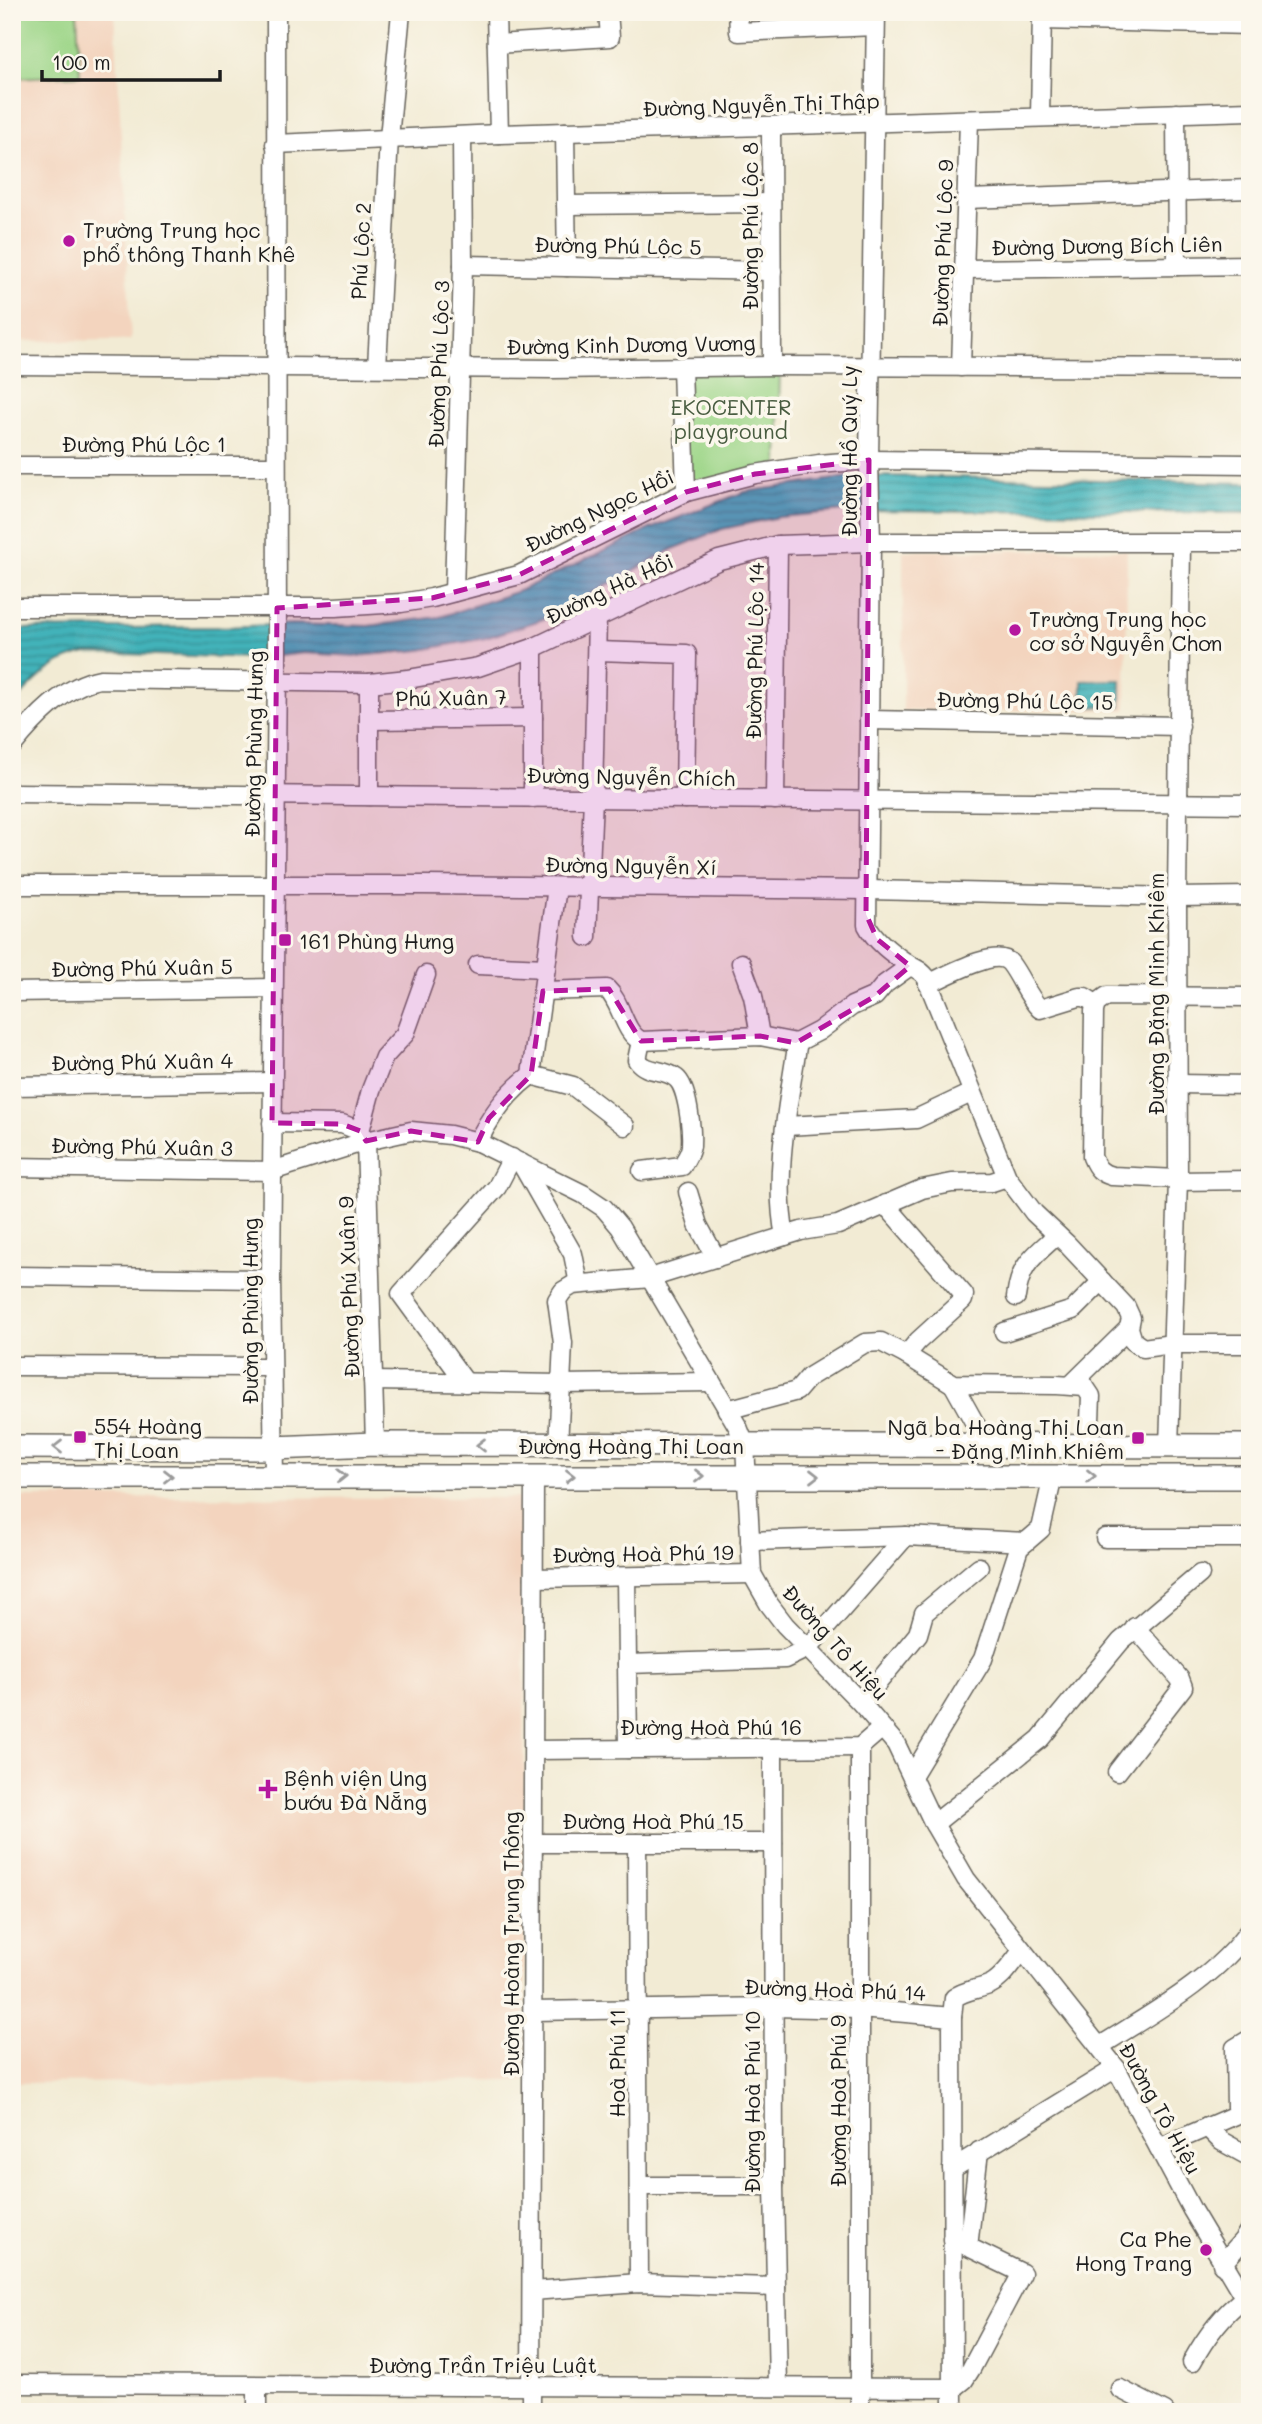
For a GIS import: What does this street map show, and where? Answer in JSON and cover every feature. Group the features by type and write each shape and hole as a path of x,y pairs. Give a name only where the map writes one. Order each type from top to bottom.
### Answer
{"main road":[{"name":"Đường Hoàng Thị Loan","path":"12,1447 273,1448 375,1444 1250,1446"},
{"name":"Đường Hoàng Thị Loan","path":"12,1477 1250,1477"}],"street":[{"name":"Đường Phùng Hưng","path":"274,1476 271,1279 277,673 275,12"},
{"name":"Phú Lộc 2","path":"377,368 389,138 401,12"},
{"path":"496,12 499,134"},
{"path":"497,44 610,37 608,12"},
{"path":"738,12 739,32 876,19"},
{"path":"1040,116 1042,16 1245,20"},
{"name":"Đường Hồ Quý Ly","path":"876,19 869,466 869,890 866,914 871,932 910,966 921,971 928,984"},
{"name":"Đường Nguyễn Thị Thập","path":"275,144 499,134 1250,111"},
{"path":"1176,113 1177,266"},
{"name":"Đường Phú Lộc 9","path":"961,367 969,120"},
{"name":"Đường Phú Lộc 8","path":"771,127 772,366"},
{"path":"565,132 567,267"},
{"name":"Đường Phú Lộc 3","path":"454,592 463,264 463,137"},
{"path":"966,199 1250,189"},
{"path":"566,205 771,203"},
{"name":"Đường Phú Lộc 5","path":"463,264 772,271"},
{"name":"Đường Dương Bích Liên","path":"964,269 1250,265"},
{"name":"Đường Kinh Dương Vương","path":"12,365 377,368 1250,368"},
{"path":"682,367 686,492"},
{"name":"Đường Ngọc Hồi","path":"12,607 277,614 401,603 519,575 686,492 755,474 808,466 1250,464"},
{"name":"Đường Phú Lộc 1","path":"12,466 276,466"},
{"name":"Đường Hà Hồi","path":"12,746 60,699 90,681 277,673 369,682 408,680 478,667 533,648 719,560 778,545 871,542 1250,542"},
{"name":"Đường Đặng Minh Khiêm","path":"1169,1446 1178,1180 1177,897 1181,542"},
{"name":"Đường Phú Lộc 14","path":"775,800 778,545"},
{"path":"587,937 591,887 597,618"},
{"path":"533,648 533,797"},
{"path":"597,651 687,654 685,799"},
{"path":"369,682 369,796"},
{"name":"Phú Xuân 7","path":"369,720 533,718"},
{"name":"Đường Phú Lộc 15","path":"869,720 1180,726"},
{"name":"Đường Nguyễn Chích","path":"12,793 1250,804"},
{"name":"Đường Nguyễn Xí","path":"12,886 591,887 1250,896"},
{"path":"478,1142 489,1118 513,1089 531,1075 557,887"},
{"path":"1096,1004 1085,997 1079,997 1040,1009 1009,960 999,957 981,961 928,984 1007,1177 1034,1213 1130,1313 1130,1338 1143,1348 1172,1344 1250,1344"},
{"path":"741,963 753,996 760,1036"},
{"path":"478,964 546,968"},
{"path":"543,991 607,989 634,1036 640,1041 760,1036 796,1043 819,1031 852,1006 875,996 888,981 910,966"},
{"name":"Đường Phú Xuân 9","path":"375,1444 363,1136 371,1090 384,1057 405,1034 426,975"},
{"name":"Đường Phú Xuân 5","path":"12,992 273,988"},
{"path":"1250,997 1107,996 1096,1004 1094,1011 1092,1086 1092,1157 1104,1174 1178,1180 1250,1181"},
{"path":"640,1041 637,1060 642,1066 671,1074 683,1086 691,1148 682,1166 642,1171"},
{"path":"793,1234 780,1202 796,1043"},
{"path":"531,1075 573,1086 625,1126"},
{"name":"Đường Phú Xuân 4","path":"12,1086 272,1082"},
{"path":"1177,1084 1250,1085"},
{"path":"786,1126 916,1119 971,1093"},
{"path":"272,1123 342,1124 363,1136"},
{"name":"Đường Tô Hiệu","path":"272,1171 363,1136 411,1131 450,1135 478,1142 583,1194 604,1208 620,1227 745,1445 752,1574 769,1604 896,1744 934,1824 966,1879 1116,2068 1222,2264 1247,2303"},
{"path":"371,1296 401,1294 517,1161 573,1254 579,1284"},
{"name":"Đường Phú Xuân 3","path":"12,1167 272,1171"},
{"path":"558,1446 563,1343 556,1300 563,1291 579,1284 650,1278 793,1234 838,1224 922,1189 939,1185 992,1182 1007,1177"},
{"path":"688,1192 698,1224 716,1258"},
{"path":"885,1204 964,1295 963,1300 906,1355"},
{"path":"1016,1297 1021,1272 1057,1235"},
{"path":"12,1276 271,1279"},
{"path":"1004,1332 1073,1310 1102,1281"},
{"path":"401,1294 466,1383"},
{"path":"1071,1385 1129,1328"},
{"path":"727,1410 797,1391 809,1377 865,1343 881,1342 953,1384 987,1446"},
{"path":"12,1366 272,1367"},
{"path":"373,1381 561,1384 711,1382"},
{"path":"953,1384 1085,1387 1091,1396 1089,1446"},
{"name":"Đường Hoàng Trung Thông","path":"531,2412 534,1476"},
{"path":"912,1776 983,1658 1019,1548 1041,1529 1052,1476"},
{"path":"750,1541 905,1536 1026,1542"},
{"path":"627,1664 785,1659 808,1648 905,1536"},
{"path":"1105,1538 1250,1538"},
{"path":"861,1703 918,1634 926,1610 979,1567"},
{"name":"Đường Hoà Phú 19","path":"534,1578 752,1574"},
{"path":"934,1824 1040,1739 1105,1659 1135,1628 1200,1574"},
{"path":"626,1577 628,1749"},
{"path":"1117,1772 1183,1687 1180,1679 1135,1628"},
{"path":"860,1747 883,1728"},
{"name":"Đường Hoà Phú 16","path":"534,1750 860,1747"},
{"name":"Đường Hoà Phú 9","path":"860,1747 860,2412"},
{"name":"Đường Hoà Phú 10","path":"773,1748 774,2186 778,2387"},
{"name":"Đường Hoà Phú 15","path":"533,1843 773,1843"},
{"name":"Hoà Phú 11","path":"637,1843 639,2283"},
{"path":"1100,2046 1244,1950 1250,1930"},
{"path":"952,2017 954,1998 998,1979 1023,1951"},
{"name":"Đường Hoà Phú 14","path":"533,2011 773,2007 860,2009 952,2017 952,2169 960,2243 953,2412"},
{"path":"1159,2148 1238,2114 1236,2048 1250,2039"},
{"path":"952,2169 1116,2068"},
{"path":"1207,2127 1221,2141 1250,2157"},
{"path":"954,2388 964,2380 971,2369 1022,2273 960,2243 979,2151"},
{"path":"639,2186 774,2186"},
{"path":"1222,2264 1250,2229"},
{"path":"532,2291 639,2283 776,2287"},
{"path":"1192,2362 1207,2337 1230,2310 1247,2303"},
{"name":"Đường Trần Triệu Luật","path":"12,2384 954,2388"},
{"path":"257,2386 257,2412"},
{"path":"1120,2389 1165,2412"}],"highlighted area":[{"path":"869,460 866,914 877,939 910,966 875,996 796,1043 760,1036 641,1041 609,989 543,991 531,1075 489,1118 478,1142 411,1131 366,1141 360,1131 342,1124 272,1123 277,608 432,598 519,575 686,492 755,474"}],"shaded area":[{"name":"Trường Trung học phổ thông Thanh Khê","path":"12,12 115,12 131,340 12,341"},
{"name":"Trường Trung học cơ sở Nguyễn Chơn","path":"1127,550 1126,710 903,711 903,551"},
{"name":"Bệnh viện Ung bướu Đà Nẵng","path":"12,1497 524,1498 525,2080 12,2083"}],"green space":[{"path":"12,12 77,12 80,75 12,78"},
{"name":"EKOCENTER playground","path":"682,367 780,371 778,464 686,492"}],"water":[{"path":"849,477 1250,483 1250,513 855,510 778,517 722,529 673,549 549,617 486,638 420,650 357,656 304,653 260,658 87,653 57,664 17,700 12,697 12,629 293,624 368,626 440,617 519,591 650,529 744,492"},
{"path":"1121,680 1121,706 1082,707 1082,681"}],"place":[{"name":"Trường Trung học phổ thông Thanh Khê","path":"69,241"},
{"name":"Trường Trung học cơ sở Nguyễn Chơn","path":"1015,630"},
{"name":"161 Phùng Hưng","path":"285,940"},
{"name":"554 Hoàng Thị Loan","path":"80,1437"},
{"name":"Ngã ba Hoàng Thị Loan - Đặng Minh Khiêm","path":"1138,1438"},
{"name":"Bệnh viện Ung bướu Đà Nẵng","path":"268,1789"},
{"name":"Ca Phe Hong Trang","path":"1206,2250"}]}
